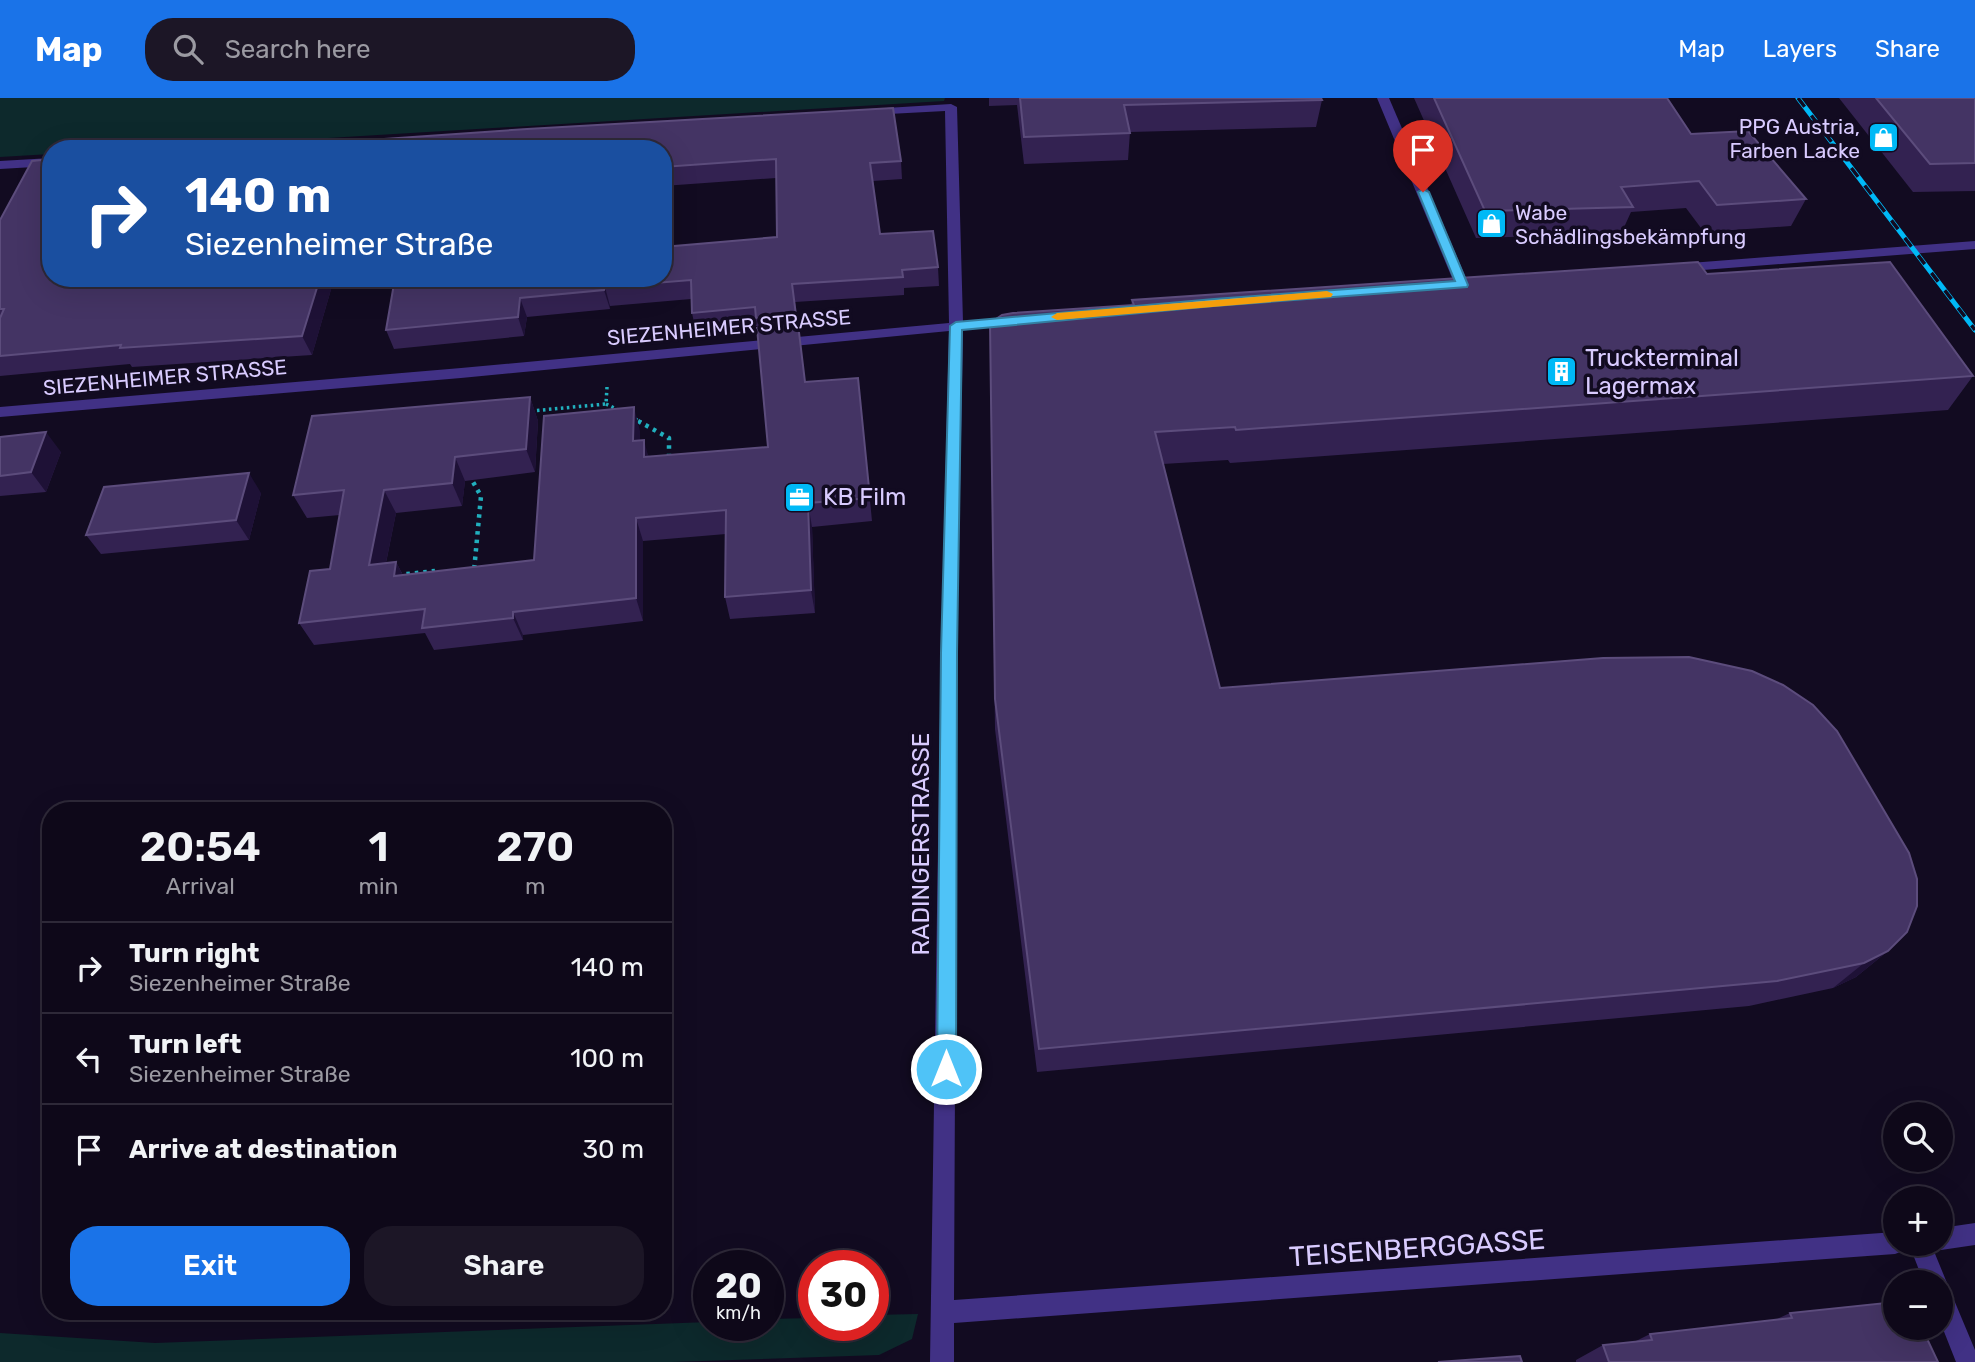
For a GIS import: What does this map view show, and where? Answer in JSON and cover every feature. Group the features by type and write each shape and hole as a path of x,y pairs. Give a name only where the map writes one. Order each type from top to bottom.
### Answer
{"street":[{"path":"1383,98 1462,285"},
{"name":"RADINGERSTRASSE","path":"859,113 951,107 956,326 949,639 942,1362"},
{"path":"0,165 42,163"},
{"path":"1667,269 1975,245"},
{"path":"1879,252 1893,271"},
{"name":"SIEZENHEIMER STRASSE","path":"0,412 607,360 1022,320"},
{"path":"1953,1237 1975,1234"},
{"name":"TEISENBERGGASSE","path":"942,1312 1883,1244"},
{"path":"1953,1325 1968,1362"}],"path":[{"path":"606,404 607,360"},
{"path":"528,412 606,404 669,438 669,463"},
{"path":"470,465 469,477 481,496 473,581"},
{"path":"393,575 447,570"}],"green space":[{"path":"0,98 945,98 944,101 294,140 42,140 42,155 0,157"},
{"path":"918,1314 912,1339 879,1355 672,1362 0,1362 0,1333 155,1343 693,1323 693,1341 784,1341 784,1319 798,1318 798,1341 889,1341 889,1315"}],"building":[{"path":"1020,98 1322,100 1124,105 1130,133 1024,137"},
{"path":"1434,98 1667,98 1691,134 1748,131 1806,199 1717,205 1699,181 1621,187 1633,207 1485,211"},
{"path":"1876,98 1975,98 1975,163 1930,164"},
{"path":"893,108 901,161 870,163 880,234 933,231 938,267 902,270 903,277 792,284 796,315 756,318 755,307 692,313 691,280 672,282 672,246 777,237 776,159 672,166 672,140 369,140"},
{"path":"42,160 42,287 317,287 302,336 120,348 121,345 0,356 0,318 4,309 0,309 0,220 32,161"},
{"path":"1698,262 1707,274 1890,262 1973,376 1236,430 1235,427 1155,432 1220,688 1603,658 1689,657 1752,671 1783,685 1813,705 1837,731 1909,853 1917,879 1917,906 1907,932 1888,951 1864,963 1777,981 1039,1049 995,699 990,323 1002,315 1013,313 1134,305 1132,300"},
{"path":"393,287 605,287 604,290 520,298 518,317 386,330"},
{"path":"798,324 805,382 858,378 870,498 808,503 811,590 725,597 726,510 636,518 636,598 513,612 513,618 422,628 425,609 299,623 310,571 330,569 344,490 293,495 312,416 530,397 526,449 455,457 452,483 384,490 369,565 396,562 394,576 534,560 544,416 634,407 633,441 644,440 644,457 768,447 757,328"},
{"path":"46,432 31,472 0,476 0,437"},
{"path":"249,473 236,520 86,535 104,487"},
{"path":"1883,1303 1883,1340 1928,1340 1938,1362 1609,1362 1603,1345 1652,1340 1650,1334 1792,1318 1790,1313"},
{"path":"1520,1356 1522,1362 1438,1362"}],"railway":[{"path":"1798,98 1975,330"}],"slow traffic":[{"path":"1057,317 1327,294"}],"place":[{"name":"PPG Austria, Farben Lacke","path":"1883,138"},
{"name":"Wabe Schädlingsbekämpfung","path":"1492,224"},
{"name":"Truckterminal Lagermax","path":"1562,372"},
{"name":"KB Film","path":"800,497"}],"route":[{"path":"946,1069 949,653 956,326 1214,302 1462,285 1423,192"}]}
